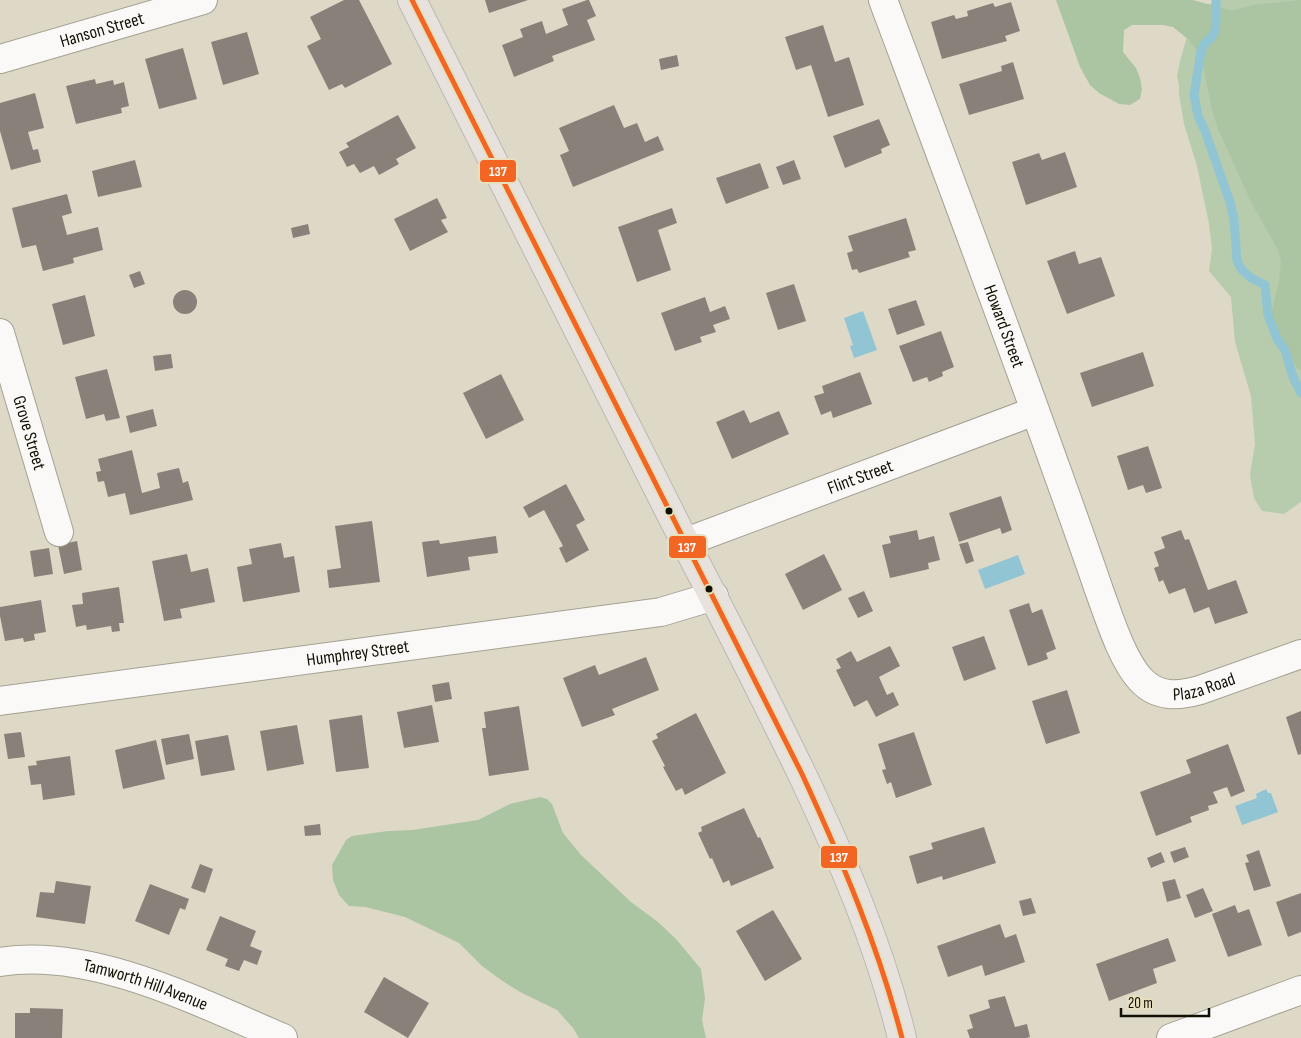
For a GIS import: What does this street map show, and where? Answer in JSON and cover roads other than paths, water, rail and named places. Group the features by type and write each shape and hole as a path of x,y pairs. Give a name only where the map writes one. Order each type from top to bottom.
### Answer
{"main road":[{"path":"412,0 780,730 840,858 880,962 902,1038"}],"street":[{"name":"Hanson Street","path":"0,59 203,0"},
{"name":"Howard Street","path":"883,0 1035,410 1113,630 1123,651"},
{"name":"Grove Street","path":"0,333 59,532"},
{"name":"Flint Street","path":"686,542 1035,410"},
{"name":"Humphrey Street","path":"0,701 661,612 714,596"},
{"name":"Plaza Road","path":"1123,651 1141,680 1151,688 1174,695 1200,690 1301,654"},
{"name":"Tamworth Hill Avenue","path":"0,962 41,959 78,963 133,977 283,1038"},
{"path":"1170,1038 1301,990"}],"water":[{"path":"863,311 877,350 854,358 850,346 853,345 844,318"},
{"path":"1018,555 1025,574 985,589 978,570"},
{"path":"1266,789 1268,793 1271,793 1278,812 1242,825 1235,806 1257,798 1256,794"}],"waterway":[{"path":"1216,0 1215,31 1204,44 1201,51 1194,95 1198,116 1230,202 1234,219 1237,261 1242,270 1251,278 1265,285 1268,315 1277,339 1285,350 1293,377 1301,393"}]}
